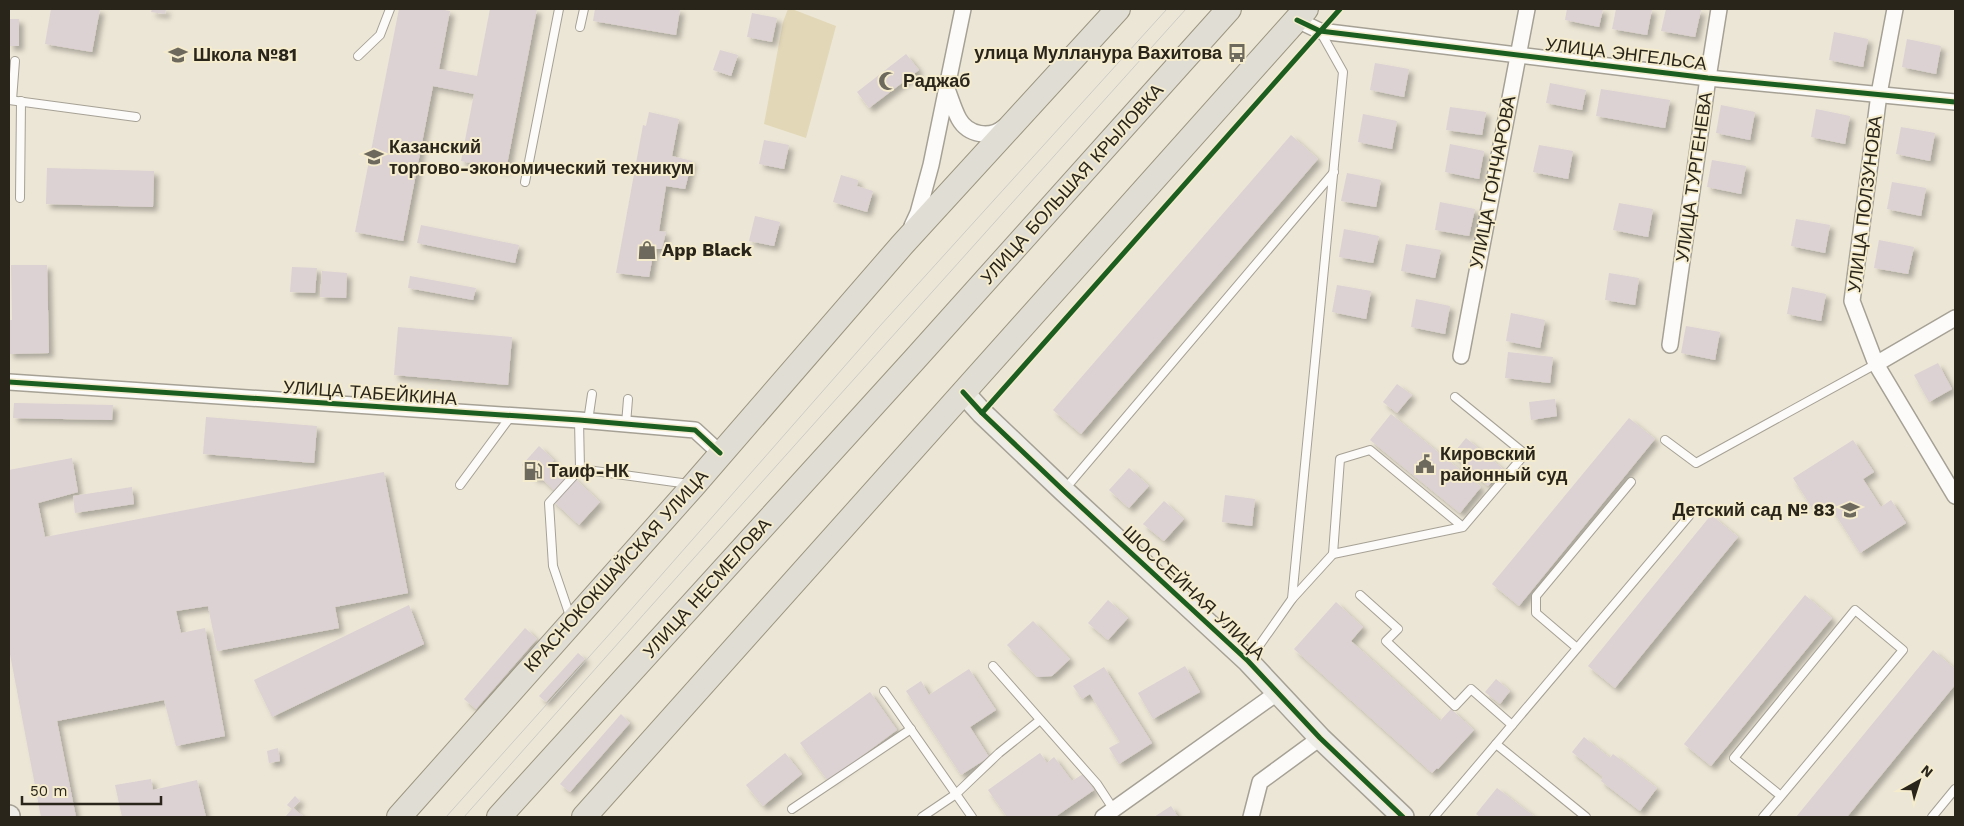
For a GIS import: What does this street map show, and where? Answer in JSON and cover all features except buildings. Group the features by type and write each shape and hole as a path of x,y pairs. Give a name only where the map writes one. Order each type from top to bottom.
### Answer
{"main road":[{"path":"902,245 1118,9"},
{"name":"УЛИЦА БОЛЬШАЯ КРЫЛОВКА","path":"915,359 1229,9"},
{"path":"584,817 1302,14"},
{"name":"КРАСНОКОКШАЙСКАЯ УЛИЦА","path":"399,817 694,485 902,245"},
{"name":"УЛИЦА НЕСМЕЛОВА","path":"498,817 915,359"}],"street":[{"name":"КРАСНОКОКШАЙСКАЯ УЛИЦА","path":"902,245 918,213 923,197 963,9"},
{"name":"УЛИЦА ГОНЧАРОВА","path":"1460,356 1527,9"},
{"name":"УЛИЦА ТУРГЕНЕВА","path":"1670,345 1708,78 1720,9"},
{"name":"УЛИЦА ПОЛЗУНОВА","path":"1895,9 1879,94 1852,301 1876,364 1955,496"},
{"name":"УЛИЦА ЭНГЕЛЬСА","path":"1302,14 1320,31 1708,78 1955,102"},
{"path":"947,88 960,121 976,133 986,135 1001,130 1040,94"},
{"path":"1876,364 1955,318"},
{"name":"УЛИЦА ТАБЕЙКИНА","path":"9,382 695,430 720,453"},
{"name":"ШОССЕЙНАЯ УЛИЦА","path":"963,392 982,413 1064,491 1248,661 1320,738 1403,817"},
{"path":"1108,814 1277,693"},
{"path":"1251,817 1260,782 1320,738"}],"lane":[{"path":"358,56 380,36 390,9"},
{"path":"525,182 559,9"},
{"path":"580,27 584,9"},
{"path":"1292,599 1343,72 1320,31"},
{"path":"16,61 14,100 20,198"},
{"path":"14,100 136,117"},
{"path":"1064,491 1334,172"},
{"path":"1665,440 1696,463 1876,364"},
{"path":"571,622 553,566 549,503 580,469 584,421 592,394"},
{"path":"1248,661 1292,599 1332,554 1463,527 1525,454 1455,396"},
{"path":"626,424 628,399"},
{"path":"460,485 511,416"},
{"path":"1332,554 1340,459 1370,450 1463,527"},
{"path":"580,469 694,485"},
{"path":"1576,648 1536,613 1536,596 1631,482"},
{"path":"1434,817 1689,516"},
{"path":"1360,594 1398,628 1386,641 1455,706 1471,689 1512,725"},
{"path":"1763,817 1781,796 1903,650 1855,610 1734,758 1781,796"},
{"path":"993,666 1097,784 1108,814"},
{"path":"884,691 972,817"},
{"path":"922,817 956,794 999,753 1040,720"},
{"path":"792,809 911,729"},
{"path":"1496,744 1586,817"},
{"path":"1932,817 1955,789"}],"shaded area":[{"path":"788,9 836,26 806,138 764,124 783,22"}],"tram line":[{"path":"446,817 879,327 1167,9"},
{"path":"464,817 1186,9"}],"cycle path":[{"path":"982,413 1340,9"},
{"path":"1297,20 1320,31 1708,78 1955,102"},
{"path":"9,382 579,420 695,430 720,453"},
{"path":"963,392 982,413 1064,491 1248,661 1320,738 1403,817"}],"place":[{"name":"улица Мулланура Вахитова","path":"1237,53"},
{"name":"Школа №81","path":"178,55"},
{"name":"Раджаб","path":"888,81"},
{"name":"Казанский торгово-экономический техникум","path":"374,157"},
{"name":"App Black","path":"647,250"},
{"name":"Кировский районный суд","path":"1425,464"},
{"name":"Таиф-НК","path":"533,471"},
{"name":"Детский сад № 83","path":"1850,510"}]}
